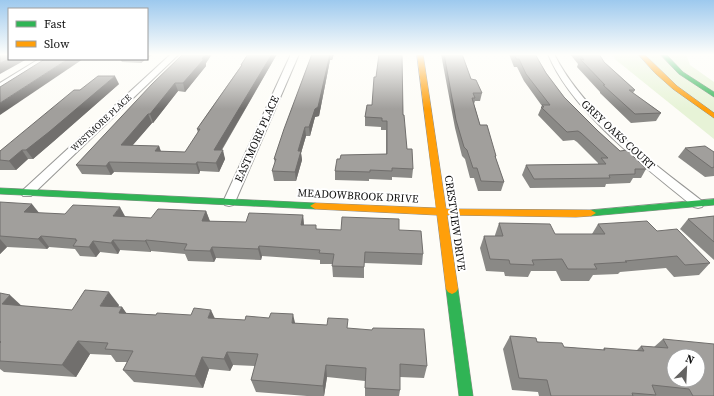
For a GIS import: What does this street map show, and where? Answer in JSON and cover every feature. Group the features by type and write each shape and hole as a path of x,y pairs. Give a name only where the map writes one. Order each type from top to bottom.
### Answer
{"street":[{"path":"0,86 22,72"},
{"name":"WESTMORE PLACE","path":"26,193 155,72"},
{"name":"EASTMORE PLACE","path":"229,202 288,72"},
{"name":"CRESTVIEW DRIVE","path":"423,72 466,396"},
{"name":"GREY OAKS COURT","path":"561,72 578,97 603,123 663,176 698,204"},
{"path":"657,72 678,90 714,116"},
{"path":"681,72 714,95"},
{"name":"MEADOWBROOK DRIVE","path":"0,191 442,212 576,214 714,202"}],"green space":[{"path":"631,72 701,72 714,82 714,139"}],"building":[{"path":"23,72 47,72 0,103 0,87"},
{"path":"164,72 192,72 183,83 175,83 150,114 148,114 121,145 159,146 155,151 185,152 200,129 197,129 237,72 261,72 214,150 223,150 216,163 109,162 106,166 76,165"},
{"path":"305,72 326,72 318,107 315,109 309,127 305,127 298,151 301,151 295,172 272,171 276,159 274,159"},
{"path":"377,72 402,72 403,115 407,149 412,149 413,169 392,168 392,171 370,170 370,172 335,171 337,159 340,159 341,155 387,154 387,121 382,121 382,118 365,117 367,105 372,105 374,77 376,77"},
{"path":"447,72 469,72 471,79 476,80 482,93 473,93 475,98 472,98 480,125 487,125 504,182 481,181 477,168 473,168 467,150 464,147 456,120"},
{"path":"525,72 546,72 564,97 598,131 620,151 627,150 646,169 635,169 635,174 609,175 610,178 534,179 526,165 606,164 601,158 608,158 578,131 567,132 541,107 544,107 542,105 550,105"},
{"path":"593,72 616,72 635,90 629,90 661,113 635,114 603,85 605,85"},
{"path":"98,76 115,76 26,150 22,150 9,161 0,160 0,151 74,90 80,90"},
{"path":"705,146 714,152 714,167 712,168 685,148"},
{"path":"0,202 32,204 24,212 65,214 73,205 120,207 113,216 151,218 158,209 206,211 202,221 246,222 249,213 303,215 301,225 316,225 316,229 341,230 342,217 399,219 399,230 421,231 423,254 365,252 364,267 332,266 334,254 319,253 320,250 259,246 258,249 212,247 210,251 184,250 187,244 146,240 113,240 111,243 93,241 89,247 73,246 77,240 75,240 76,239 41,236 38,239 0,236"},
{"path":"714,216 714,242 688,219"},
{"path":"647,221 657,231 677,229 710,263 685,265 677,256 594,264 597,269 568,269 562,259 532,260 534,265 510,264 509,260 490,259 484,236 503,236 499,223 550,224 555,234 605,234 598,224"},
{"path":"85,290 109,292 100,306 122,307 119,313 191,315 194,308 211,310 208,318 245,320 246,316 269,318 271,313 293,314 292,323 327,325 328,318 348,319 347,328 372,330 373,328 424,329 427,366 400,364 400,390 365,388 366,368 326,365 323,386 251,380 258,354 227,352 224,359 202,357 195,376 123,370 133,351 105,349 108,343 78,341 62,365 0,361 0,293 10,295 2,304 72,310"},
{"path":"510,336 536,338 537,342 562,343 564,347 644,351 641,346 668,348 666,348 666,387 652,385 656,395 632,393 633,396 551,396 547,380 519,378"},
{"path":"663,339 714,344 714,396 693,396 689,389 680,388 706,388 706,348 668,348"}],"traffic: fast":[{"path":"681,72 714,95"},
{"path":"0,191 315,206"},
{"path":"591,213 714,202"},
{"path":"452,289 466,396"}],"traffic: slow":[{"path":"423,72 452,289"},
{"path":"658,72 675,88 714,116"},
{"path":"315,206 442,212 591,213"}]}
